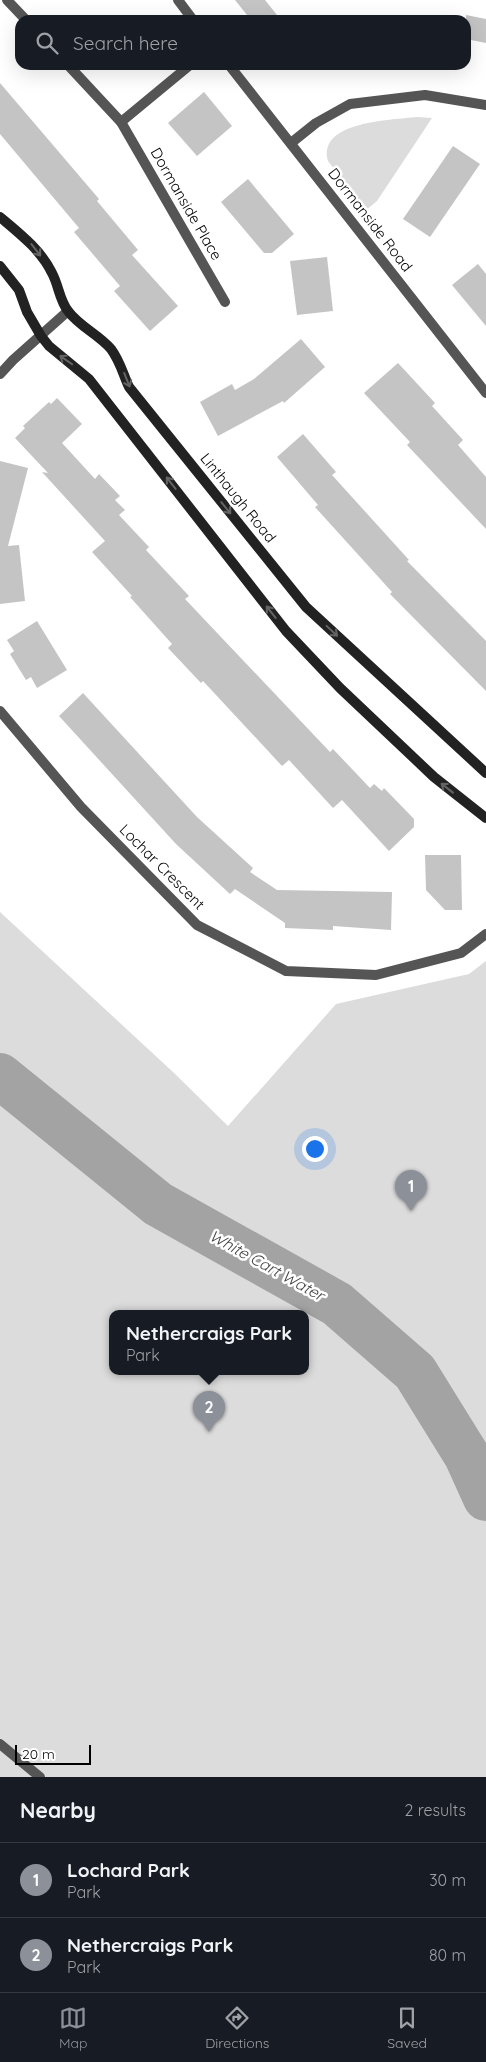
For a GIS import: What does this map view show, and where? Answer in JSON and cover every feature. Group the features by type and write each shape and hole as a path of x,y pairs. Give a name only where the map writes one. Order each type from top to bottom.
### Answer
{"street":[{"path":"7,0 21,15"},
{"path":"178,0 189,15"},
{"name":"Dormanside Place","path":"73,70 121,122 225,302"},
{"path":"121,122 184,70"},
{"name":"Dormanside Road","path":"233,70 486,393"},
{"path":"292,143 316,123 350,104 425,95 486,105"},
{"name":"Linthaugh Road","path":"0,217 32,245 53,273 60,300 68,311 76,321 110,349 119,361 129,387 306,607 486,773"},
{"path":"0,266 19,290 26,312 41,336 53,350 89,379 286,631 340,688 434,777 486,818"},
{"path":"0,374 68,311"},
{"name":"Lochar Crescent","path":"0,711 81,807 198,925 286,971 376,975 461,953 486,934"},
{"path":"0,1744 40,1777"}],"shaded area":[{"path":"417,117 432,118 377,201 366,210 328,161 328,148 334,138 345,130 359,125"},
{"path":"0,912 173,1072 228,1126 336,1004 469,974 486,961 486,1777 0,1777"}],"building":[{"path":"235,0 265,0 277,15 247,15"},
{"path":"471,16 486,19 486,43 471,40"},
{"path":"0,83 99,199 97,201 138,250 132,255 178,306 150,331 114,291 120,286 74,232 79,228 0,134"},
{"path":"204,92 232,126 197,156 168,123"},
{"path":"453,146 480,164 430,237 403,219"},
{"path":"248,179 294,234 272,253 264,253 221,202"},
{"path":"327,257 333,311 297,315 290,261"},
{"path":"478,264 486,274 486,326 452,285"},
{"path":"301,339 325,367 284,403 283,401 218,436 200,402 232,384 235,390 254,379"},
{"path":"398,363 435,403 432,406 463,440 458,445 486,477 486,529 407,445 410,442 364,393"},
{"path":"57,398 82,424 62,443 95,479 99,474 120,496 115,500 125,510 119,515 149,547 146,550 189,596 185,599 330,752 333,749 370,788 374,784 382,791 384,788 414,819 414,827 389,851 342,800 333,808 289,760 282,766 203,681 201,683 168,648 172,644 92,552 105,541 42,472 48,473 15,438 25,428 23,426 49,402 51,404"},
{"path":"303,434 336,472 332,475 409,560 407,561 486,641 486,691 390,594 392,592 315,507 318,505 277,457"},
{"path":"0,461 28,468 8,546 19,545 25,601 0,604"},
{"path":"37,621 67,670 37,688 31,677 26,680 10,654 14,651 7,640"},
{"path":"83,693 197,817 253,868 250,872 277,890 392,892 391,930 333,926 333,930 285,928 285,923 235,889 230,894 176,844 59,716"},
{"path":"425,855 461,855 462,910 445,910 426,890"}],"waterway":[{"name":"White Cart Water","path":"0,1076 158,1204 337,1304 415,1372 467,1456 486,1498"}],"place":[{"name":"Lochard Park","path":"411,1211"},
{"name":"Nethercraigs Park","path":"209,1432"}]}
